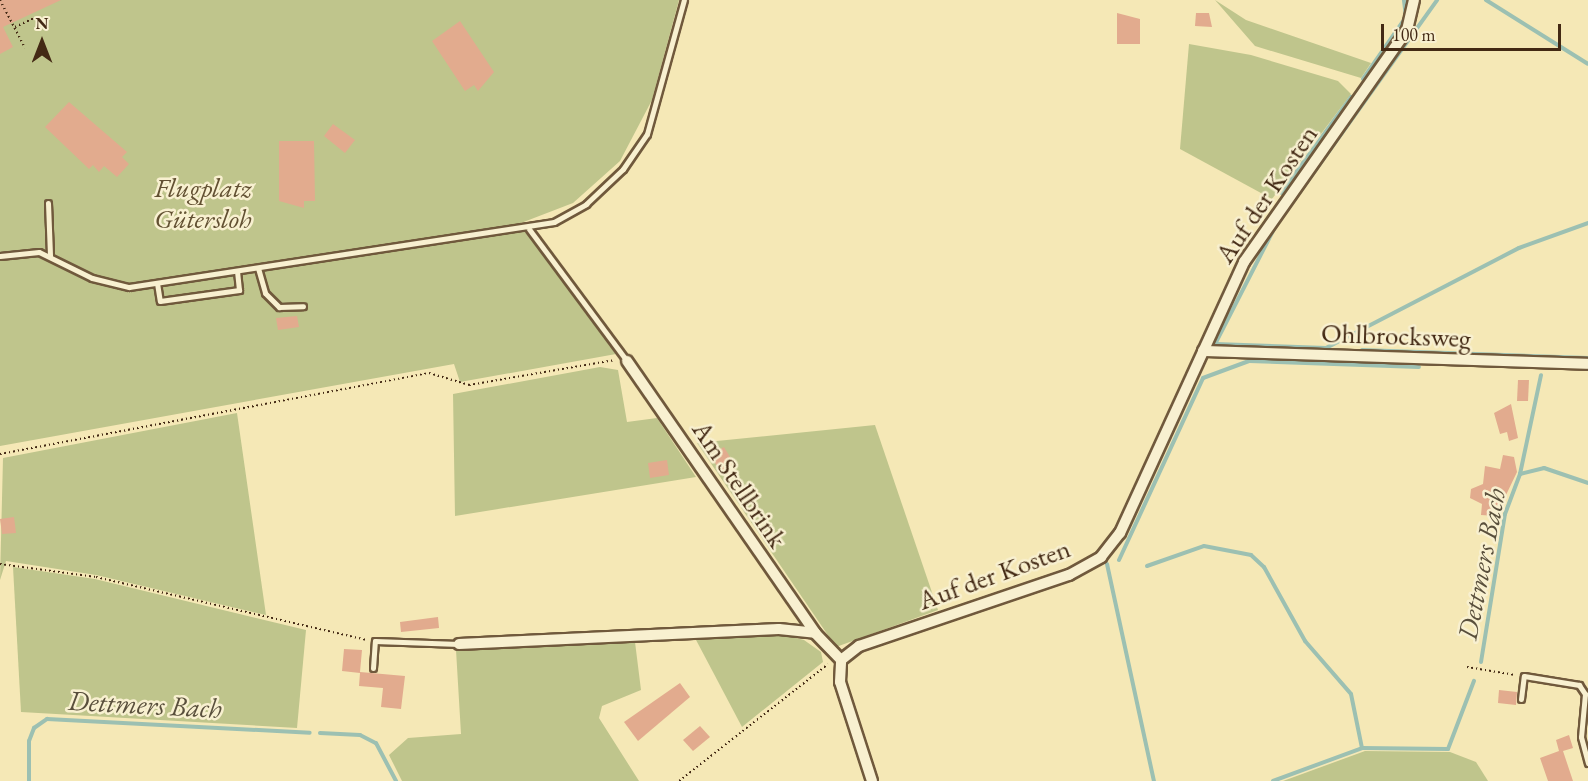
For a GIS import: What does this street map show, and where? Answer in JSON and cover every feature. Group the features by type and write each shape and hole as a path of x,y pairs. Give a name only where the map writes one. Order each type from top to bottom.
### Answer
{"street":[{"name":"Auf der Kosten","path":"841,660 859,646 1069,575 1101,556 1120,533 1244,262 1407,30 1414,0"},
{"name":"Ohlbrocksweg","path":"1203,351 1588,364"},
{"name":"Am Stellbrink","path":"627,361 815,633"},
{"path":"459,644 767,629 815,633 841,660 840,681 872,781"}],"lane":[{"path":"0,256 50,256 92,278 129,287 529,229 586,204 623,169 647,134 684,0"},
{"path":"48,203 50,256"},
{"path":"529,229 627,361"},
{"path":"258,268 265,293 279,307 303,306"},
{"path":"157,283 160,301 239,290 237,271"},
{"path":"373,668 375,640 459,644"},
{"path":"1521,699 1524,676 1579,685 1585,694 1581,737 1588,763"}],"path":[{"path":"0,0 25,48"},
{"path":"15,27 36,17"},
{"path":"0,454 429,374 469,385 627,361"},
{"path":"0,564 96,577 346,639 375,640"},
{"path":"679,781 828,664 841,660"},
{"path":"1467,668 1524,676"}],"green space":[{"name":"Flugplatz Gütersloh","path":"0,0 679,0 652,100 620,161 573,203 521,223 616,354 460,382 454,364 0,446"},
{"path":"1215,0 1246,20 1371,63 1361,78 1255,46"},
{"path":"1189,44 1251,55 1338,81 1351,94 1272,199 1180,149"},
{"path":"600,367 618,370 627,422 657,418 696,477 455,516 453,394"},
{"path":"237,413 266,615 96,575 6,561 0,580 3,458"},
{"path":"875,425 938,610 836,647 697,443"},
{"path":"13,567 95,579 306,630 297,728 21,712"},
{"path":"779,634 804,640 821,652 823,662 742,727 695,638"},
{"path":"635,642 641,690 602,706 599,718 639,781 402,781 389,755 408,738 461,734 456,650"},
{"path":"1365,751 1450,752 1476,762 1488,781 1283,781"}],"building":[{"path":"0,0 61,0 3,27 13,47 0,54"},
{"path":"1117,13 1140,19 1140,44 1117,44"},
{"path":"1196,13 1209,13 1212,27 1195,26"},
{"path":"460,21 494,72 478,91 474,85 465,91 432,41"},
{"path":"69,102 127,152 122,157 129,164 117,177 104,166 99,172 93,165 89,169 45,127"},
{"path":"333,124 355,140 345,153 324,136"},
{"path":"279,141 314,141 315,201 304,201 304,208 279,201"},
{"path":"297,316 299,327 278,330 276,318"},
{"path":"1518,380 1529,380 1528,401 1517,401"},
{"path":"1511,404 1518,438 1509,441 1507,432 1500,434 1494,413"},
{"path":"724,447 736,467 723,475 710,455"},
{"path":"1503,455 1514,457 1517,472 1496,516 1481,515 1482,504 1470,498 1471,489 1483,484 1485,466 1500,469"},
{"path":"667,460 669,475 650,478 648,463"},
{"path":"14,517 16,533 2,534 0,519"},
{"path":"438,617 439,628 401,632 400,622"},
{"path":"344,649 362,650 360,672 405,676 401,709 381,707 383,688 359,686 360,673 342,671"},
{"path":"680,683 690,697 638,741 624,722"},
{"path":"1499,690 1517,692 1516,705 1498,703"},
{"path":"700,726 710,737 693,751 683,740"},
{"path":"1569,735 1573,748 1563,751 1573,781 1548,781 1540,758 1559,751 1556,740"}],"waterway":[{"path":"1363,79 1406,17 1404,0"},
{"path":"1284,214 1437,0"},
{"path":"1486,0 1588,64"},
{"path":"1281,193 1351,97"},
{"path":"1276,225 1215,344 1326,348 1519,248 1588,223"},
{"path":"1362,350 1588,358"},
{"path":"1119,560 1203,378 1249,361 1419,367"},
{"path":"1520,474 1541,375"},
{"name":"Dettmers Bach","path":"1481,662 1505,514 1520,474 1544,468 1588,483"},
{"path":"1147,566 1204,546 1251,555 1264,567 1305,641 1351,694 1362,748"},
{"path":"1107,564 1154,781"},
{"name":"Dettmers Bach","path":"1273,781 1362,748 1448,749 1474,681"},
{"name":"Dettmers Bach","path":"29,781 29,741 34,728 47,719 310,733"},
{"name":"Dettmers Bach","path":"320,733 360,735 376,743 396,781"}]}
